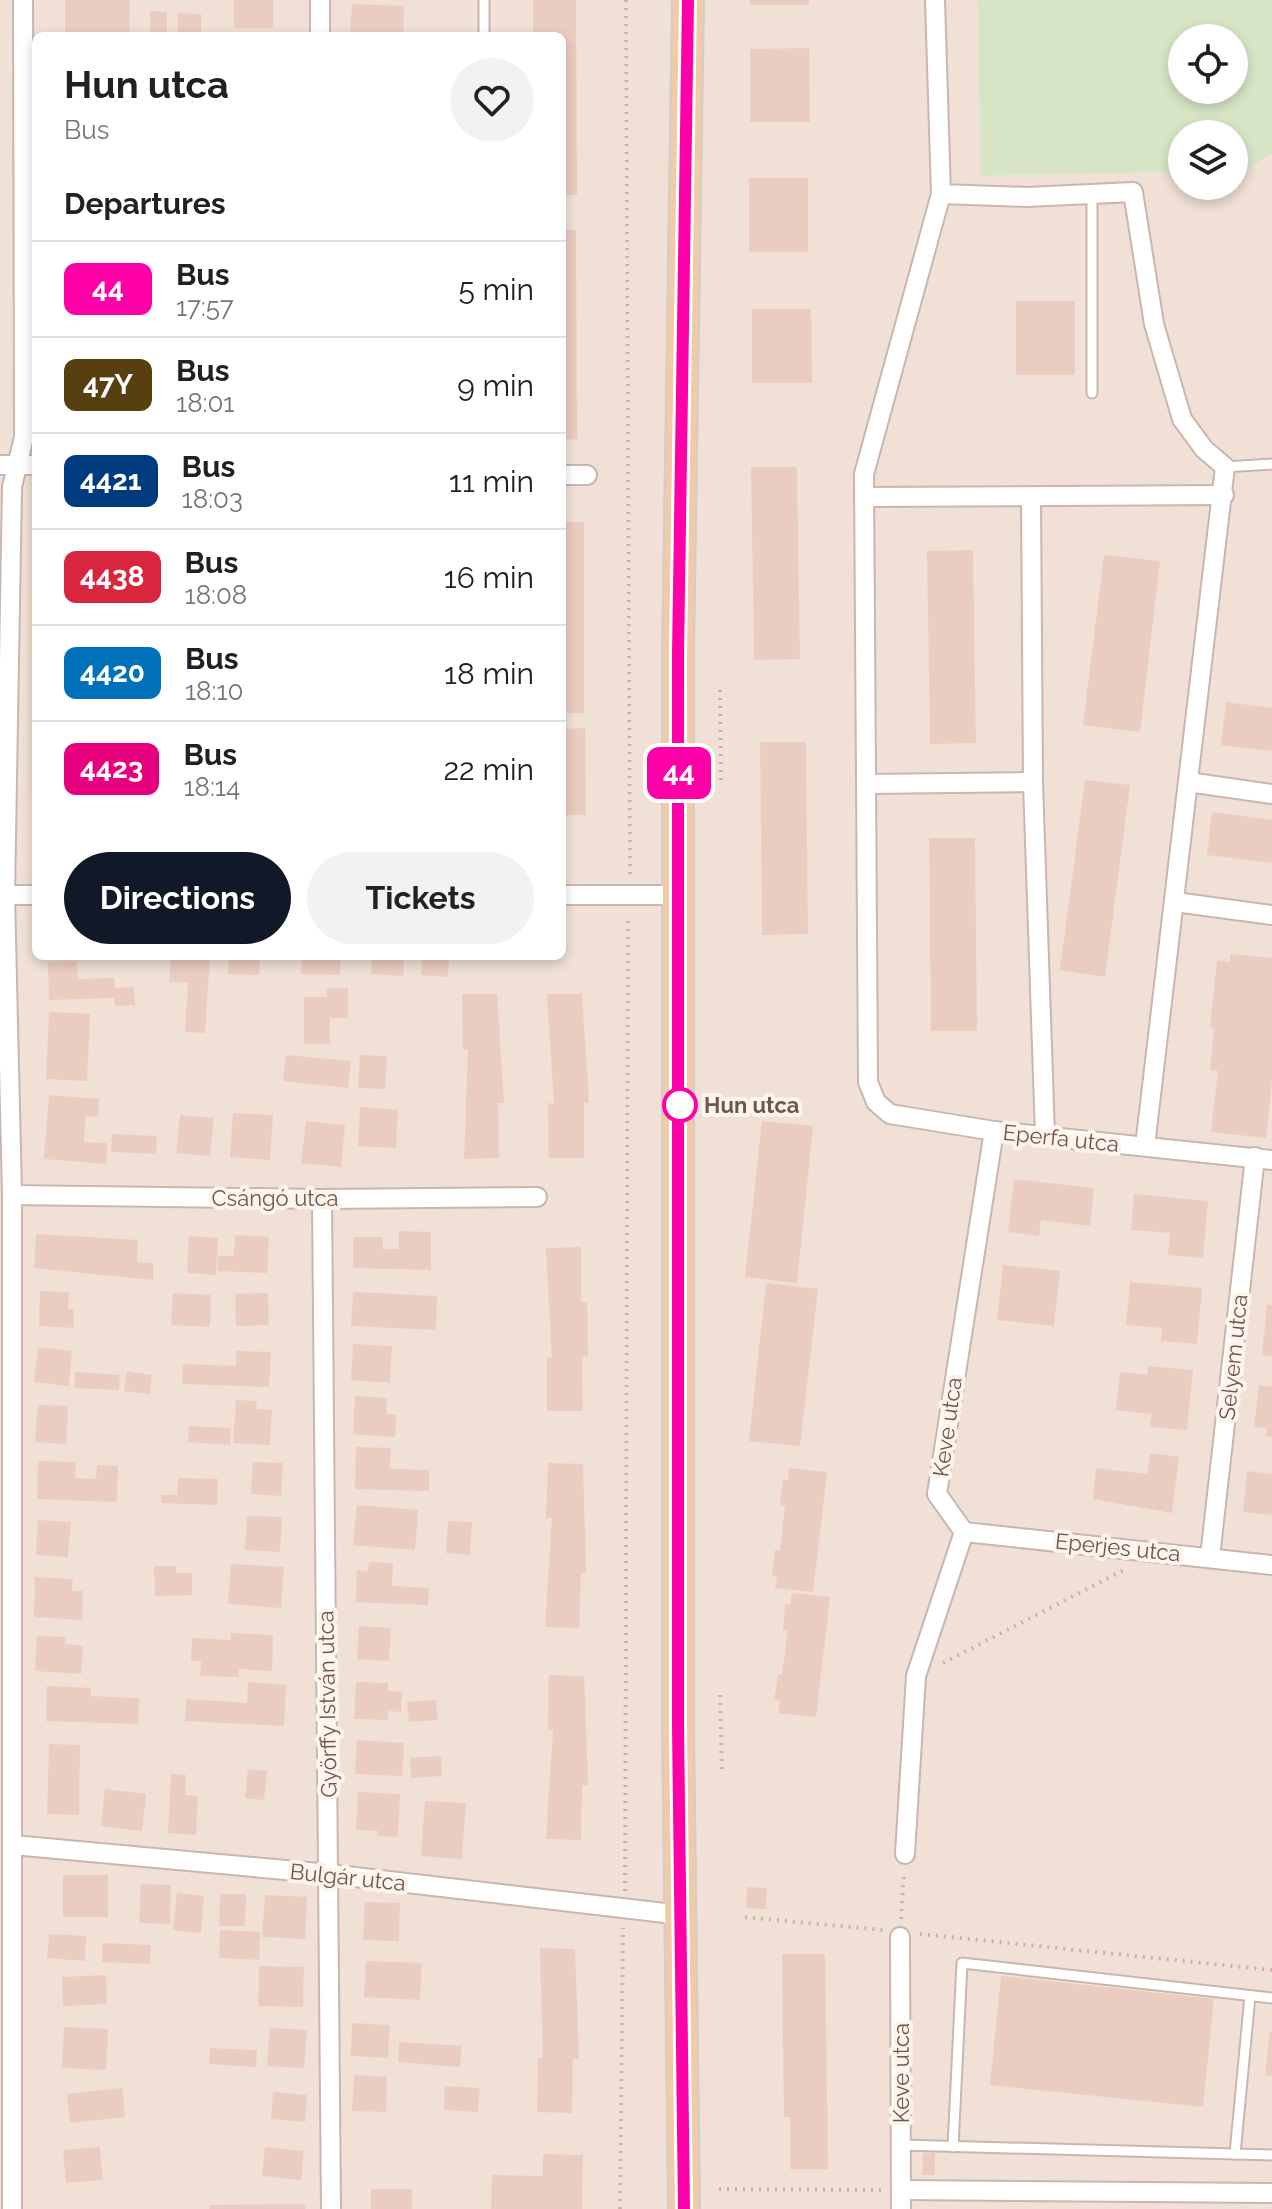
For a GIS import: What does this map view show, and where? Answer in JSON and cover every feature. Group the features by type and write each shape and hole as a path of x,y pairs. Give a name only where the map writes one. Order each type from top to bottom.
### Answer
{"main road":[{"path":"682,2206 682,1915 678,1726 678,654 688,0"}],"street":[{"path":"12,2209 13,1845 6,1765 12,1195 3,895 12,487 24,437 23,0"},
{"path":"320,0 320,32"},
{"path":"935,0 941,194 864,474 866,784 1033,782"},
{"path":"941,194 1027,197 1133,192 1154,324 1182,419 1204,449 1225,467 1145,1146"},
{"path":"566,475 587,475"},
{"path":"864,497 1224,495"},
{"path":"1031,498 1033,782 1045,1136"},
{"path":"1188,782 1272,794"},
{"name":"Eperfa utca","path":"866,784 868,1082 876,1102 890,1114 994,1131 1264,1158"},
{"path":"3,895 32,895"},
{"path":"566,895 680,895"},
{"path":"1175,902 1272,915"},
{"name":"Keve utca","path":"964,1532 937,1494 994,1131"},
{"name":"Selyem utca","path":"1210,1557 1264,1158"},
{"name":"Csángó utca","path":"12,1195 322,1199 537,1197"},
{"name":"Györffy István utca","path":"322,1199 331,2209"},
{"path":"905,1854 916,1676 964,1532"},
{"name":"Eperjes utca","path":"964,1532 1272,1565"},
{"name":"Bulgár utca","path":"13,1845 329,1874 682,1915"},
{"name":"Keve utca","path":"900,1935 902,2200"},
{"path":"902,2200 1272,2193"}],"lane":[{"path":"484,0 484,32"},
{"path":"1092,194 1092,393"},
{"path":"1225,467 1272,464"},
{"path":"953,2147 962,1963 1272,1998"},
{"path":"1235,2154 1250,1996"},
{"path":"902,2145 1272,2155"}],"path":[{"path":"620,2209 620,1952 624,1909 623,1815 628,1789 625,1402 629,895 626,0"},
{"path":"720,690 721,783"},
{"path":"916,1676 1161,1551"},
{"path":"720,1695 722,1773"},
{"path":"900,1935 905,1854"},
{"path":"745,1917 1272,1970"},
{"path":"719,2189 902,2200"}],"shaded area":[{"path":"0,0 978,0 980,176 1168,172 1168,200 1248,200 1248,168 1272,154 1272,2209 0,2209"},
{"path":"28,795 32,795 32,876 28,876"}],"green space":[{"path":"978,0 1272,0 1272,154 1248,168 1248,120 1168,120 1168,172 980,176"}],"building":[{"path":"65,0 130,0 129,32 65,32"},
{"path":"234,0 273,0 273,28 234,28"},
{"path":"533,0 576,0 577,195 566,195 566,32 533,32"},
{"path":"750,0 809,0 809,5 750,5"},
{"path":"352,4 404,6 403,32 350,32"},
{"path":"150,11 167,12 167,32 150,32"},
{"path":"178,13 201,14 201,32 178,32"},
{"path":"809,48 810,122 750,122 750,49"},
{"path":"749,178 808,178 808,252 749,252"},
{"path":"566,230 576,230 577,439 566,440"},
{"path":"1016,301 1075,301 1075,375 1016,375"},
{"path":"752,309 811,309 812,383 752,383"},
{"path":"751,467 797,467 800,659 754,660"},
{"path":"566,522 584,522 584,713 566,713"},
{"path":"973,550 976,743 930,744 927,551"},
{"path":"1104,555 1160,561 1140,732 1083,725"},
{"path":"1226,702 1272,708 1272,751 1221,745"},
{"path":"585,728 586,815 566,815 566,729"},
{"path":"760,742 806,742 808,934 762,935"},
{"path":"1085,780 1130,785 1105,977 1060,970"},
{"path":"1212,812 1272,820 1272,863 1207,855"},
{"path":"929,838 975,838 977,1031 931,1031"},
{"path":"1230,954 1272,958 1272,1081 1266,1138 1211,1132 1218,1071 1210,1070 1214,1029 1210,1028 1217,960 1230,962"},
{"path":"171,960 210,960 205,1033 185,1032 188,983 169,982"},
{"path":"229,960 260,960 259,975 228,974"},
{"path":"302,960 341,960 340,975 301,974"},
{"path":"372,960 404,960 403,976 371,974"},
{"path":"422,960 449,960 448,977 421,975"},
{"path":"77,961 78,979 114,978 115,988 134,987 135,1005 115,1006 114,998 49,1000 48,962"},
{"path":"327,988 348,988 348,1018 330,1018 330,1044 304,1044 304,997 327,997"},
{"path":"462,994 497,994 504,1103 498,1103 499,1158 464,1159 468,1049 463,1049"},
{"path":"547,994 582,994 589,1103 584,1103 584,1158 549,1158 548,1103 554,1104"},
{"path":"49,1012 90,1014 87,1081 46,1079"},
{"path":"286,1055 351,1061 348,1088 283,1081"},
{"path":"360,1055 387,1056 385,1089 358,1088"},
{"path":"49,1095 99,1099 98,1117 86,1116 84,1142 107,1143 106,1164 44,1159"},
{"path":"360,1107 398,1110 396,1148 358,1146"},
{"path":"233,1113 273,1115 270,1160 230,1157"},
{"path":"180,1115 214,1118 210,1156 176,1153"},
{"path":"306,1121 345,1125 341,1167 301,1163"},
{"path":"762,1121 813,1126 797,1283 745,1277"},
{"path":"112,1134 157,1136 156,1154 111,1152"},
{"path":"1014,1179 1094,1188 1090,1226 1041,1220 1039,1236 1008,1232"},
{"path":"1134,1194 1208,1201 1203,1258 1168,1255 1170,1233 1131,1230"},
{"path":"399,1231 431,1232 431,1270 353,1268 353,1237 383,1237 383,1249 399,1249"},
{"path":"36,1234 138,1240 137,1262 153,1263 153,1280 34,1268"},
{"path":"235,1235 269,1237 267,1273 218,1271 218,1256 234,1256"},
{"path":"189,1236 218,1238 216,1275 187,1273"},
{"path":"581,1247 581,1302 587,1302 588,1356 582,1357 583,1411 547,1411 547,1357 552,1357 546,1248"},
{"path":"1003,1265 1060,1271 1054,1326 997,1320"},
{"path":"1130,1282 1202,1288 1197,1344 1161,1341 1162,1328 1126,1325"},
{"path":"766,1283 818,1289 800,1446 749,1441"},
{"path":"40,1291 69,1292 68,1309 74,1309 74,1328 39,1326"},
{"path":"353,1292 437,1296 436,1330 351,1326"},
{"path":"173,1293 211,1295 210,1327 171,1325"},
{"path":"268,1293 269,1325 236,1326 235,1294"},
{"path":"1267,1305 1272,1305 1272,1356 1262,1355"},
{"path":"353,1344 392,1346 390,1383 351,1380"},
{"path":"38,1347 72,1351 69,1386 34,1382"},
{"path":"236,1351 271,1352 269,1387 182,1384 183,1364 236,1366"},
{"path":"1148,1366 1193,1370 1187,1430 1150,1427 1152,1414 1116,1410 1120,1372 1147,1375"},
{"path":"127,1371 152,1375 150,1394 124,1391"},
{"path":"75,1372 120,1375 119,1390 74,1388"},
{"path":"1259,1385 1272,1387 1272,1437 1266,1436 1267,1428 1254,1427"},
{"path":"355,1396 387,1398 386,1414 396,1415 395,1437 353,1434"},
{"path":"236,1400 257,1401 256,1409 272,1410 270,1445 233,1443"},
{"path":"38,1405 68,1406 66,1444 35,1442"},
{"path":"189,1426 231,1428 230,1445 188,1442"},
{"path":"356,1447 391,1448 390,1469 429,1470 429,1491 355,1489"},
{"path":"1150,1453 1179,1457 1172,1513 1093,1499 1096,1468 1147,1474"},
{"path":"38,1461 76,1462 75,1478 96,1479 97,1465 118,1466 117,1502 37,1499"},
{"path":"253,1462 283,1463 281,1496 251,1494"},
{"path":"548,1463 583,1464 586,1573 581,1573 579,1628 545,1627 552,1518 546,1518"},
{"path":"789,1468 827,1472 813,1592 775,1588 777,1577 772,1576 775,1550 780,1551 785,1506 780,1505 783,1480 788,1480"},
{"path":"1247,1471 1272,1474 1272,1515 1243,1512"},
{"path":"178,1478 218,1479 217,1505 161,1503 161,1495 177,1495"},
{"path":"357,1505 418,1510 415,1550 353,1545"},
{"path":"247,1516 282,1517 280,1552 245,1550"},
{"path":"38,1520 71,1522 68,1557 36,1555"},
{"path":"448,1521 472,1522 470,1555 446,1553"},
{"path":"369,1562 393,1563 392,1586 429,1588 428,1605 356,1602 357,1570 368,1571"},
{"path":"231,1564 284,1567 281,1608 228,1604"},
{"path":"154,1566 176,1566 176,1573 192,1573 192,1595 155,1596"},
{"path":"35,1577 73,1579 72,1591 83,1591 82,1620 34,1617"},
{"path":"792,1593 830,1597 816,1717 778,1713 780,1701 774,1700 778,1675 782,1675 788,1630 783,1630 785,1604 790,1605"},
{"path":"359,1626 391,1628 389,1661 357,1659"},
{"path":"231,1633 273,1635 272,1671 239,1669 239,1677 200,1676 201,1661 191,1661 192,1638 231,1640"},
{"path":"37,1636 66,1637 65,1644 83,1646 81,1674 35,1671"},
{"path":"549,1675 584,1676 588,1785 582,1785 581,1840 546,1839 553,1730 548,1730"},
{"path":"248,1682 286,1685 284,1726 185,1721 186,1699 247,1703"},
{"path":"356,1682 388,1683 388,1691 402,1692 401,1712 388,1711 388,1720 354,1719"},
{"path":"47,1686 91,1688 91,1696 139,1698 138,1724 46,1721"},
{"path":"436,1700 438,1720 409,1722 407,1702"},
{"path":"357,1740 404,1743 402,1776 355,1774"},
{"path":"49,1744 80,1745 79,1815 47,1814"},
{"path":"441,1756 442,1776 411,1778 410,1758"},
{"path":"248,1769 267,1771 264,1800 245,1798"},
{"path":"171,1774 186,1775 185,1795 198,1796 196,1835 168,1833"},
{"path":"105,1789 146,1794 142,1831 101,1826"},
{"path":"358,1792 400,1794 398,1837 377,1836 378,1831 356,1830"},
{"path":"425,1801 466,1803 462,1859 421,1856"},
{"path":"63,1875 108,1875 108,1917 63,1917"},
{"path":"141,1884 171,1885 170,1924 139,1923"},
{"path":"747,1887 767,1888 766,1909 746,1908"},
{"path":"177,1893 204,1896 201,1933 173,1930"},
{"path":"220,1894 246,1894 245,1926 219,1926"},
{"path":"265,1895 307,1897 305,1939 262,1937"},
{"path":"365,1902 400,1903 399,1941 363,1940"},
{"path":"220,1930 260,1932 259,1960 219,1958"},
{"path":"49,1934 86,1936 85,1961 47,1958"},
{"path":"102,1943 151,1945 150,1964 102,1962"},
{"path":"540,1948 575,1949 579,2059 573,2059 572,2113 537,2112 538,2058 543,2058"},
{"path":"782,1954 825,1954 828,2169 790,2169 790,2117 784,2117"},
{"path":"366,1961 422,1963 420,2000 364,1997"},
{"path":"259,1966 304,1967 303,2007 258,2006"},
{"path":"106,1975 107,2004 63,2006 62,1977"},
{"path":"1001,1976 1214,1999 1203,2107 990,2085"},
{"path":"352,2023 390,2025 388,2058 351,2056"},
{"path":"64,2027 108,2029 106,2070 62,2068"},
{"path":"270,2028 307,2030 304,2068 267,2066"},
{"path":"1272,2032 1272,2076 1265,2075"},
{"path":"399,2042 462,2046 460,2067 398,2062"},
{"path":"210,2048 257,2050 256,2067 209,2064"},
{"path":"354,2075 387,2077 386,2112 352,2111"},
{"path":"445,2086 480,2088 478,2112 444,2110"},
{"path":"122,2088 125,2117 70,2123 67,2094"},
{"path":"273,2092 307,2095 305,2122 271,2119"},
{"path":"100,2147 103,2180 66,2183 63,2150"},
{"path":"265,2147 304,2151 301,2180 262,2176"},
{"path":"923,2153 935,2153 935,2175 922,2175"},
{"path":"543,2154 583,2155 582,2209 491,2209 492,2175 543,2176"},
{"path":"371,2189 412,2189 412,2209 371,2209"},
{"path":"305,2204 305,2209 209,2209 209,2205"}],"bus line":[{"name":"44","path":"684,2209 678,1726 678,654 688,0"}],"place":[{"name":"Hun utca","path":"680,1105"}]}
